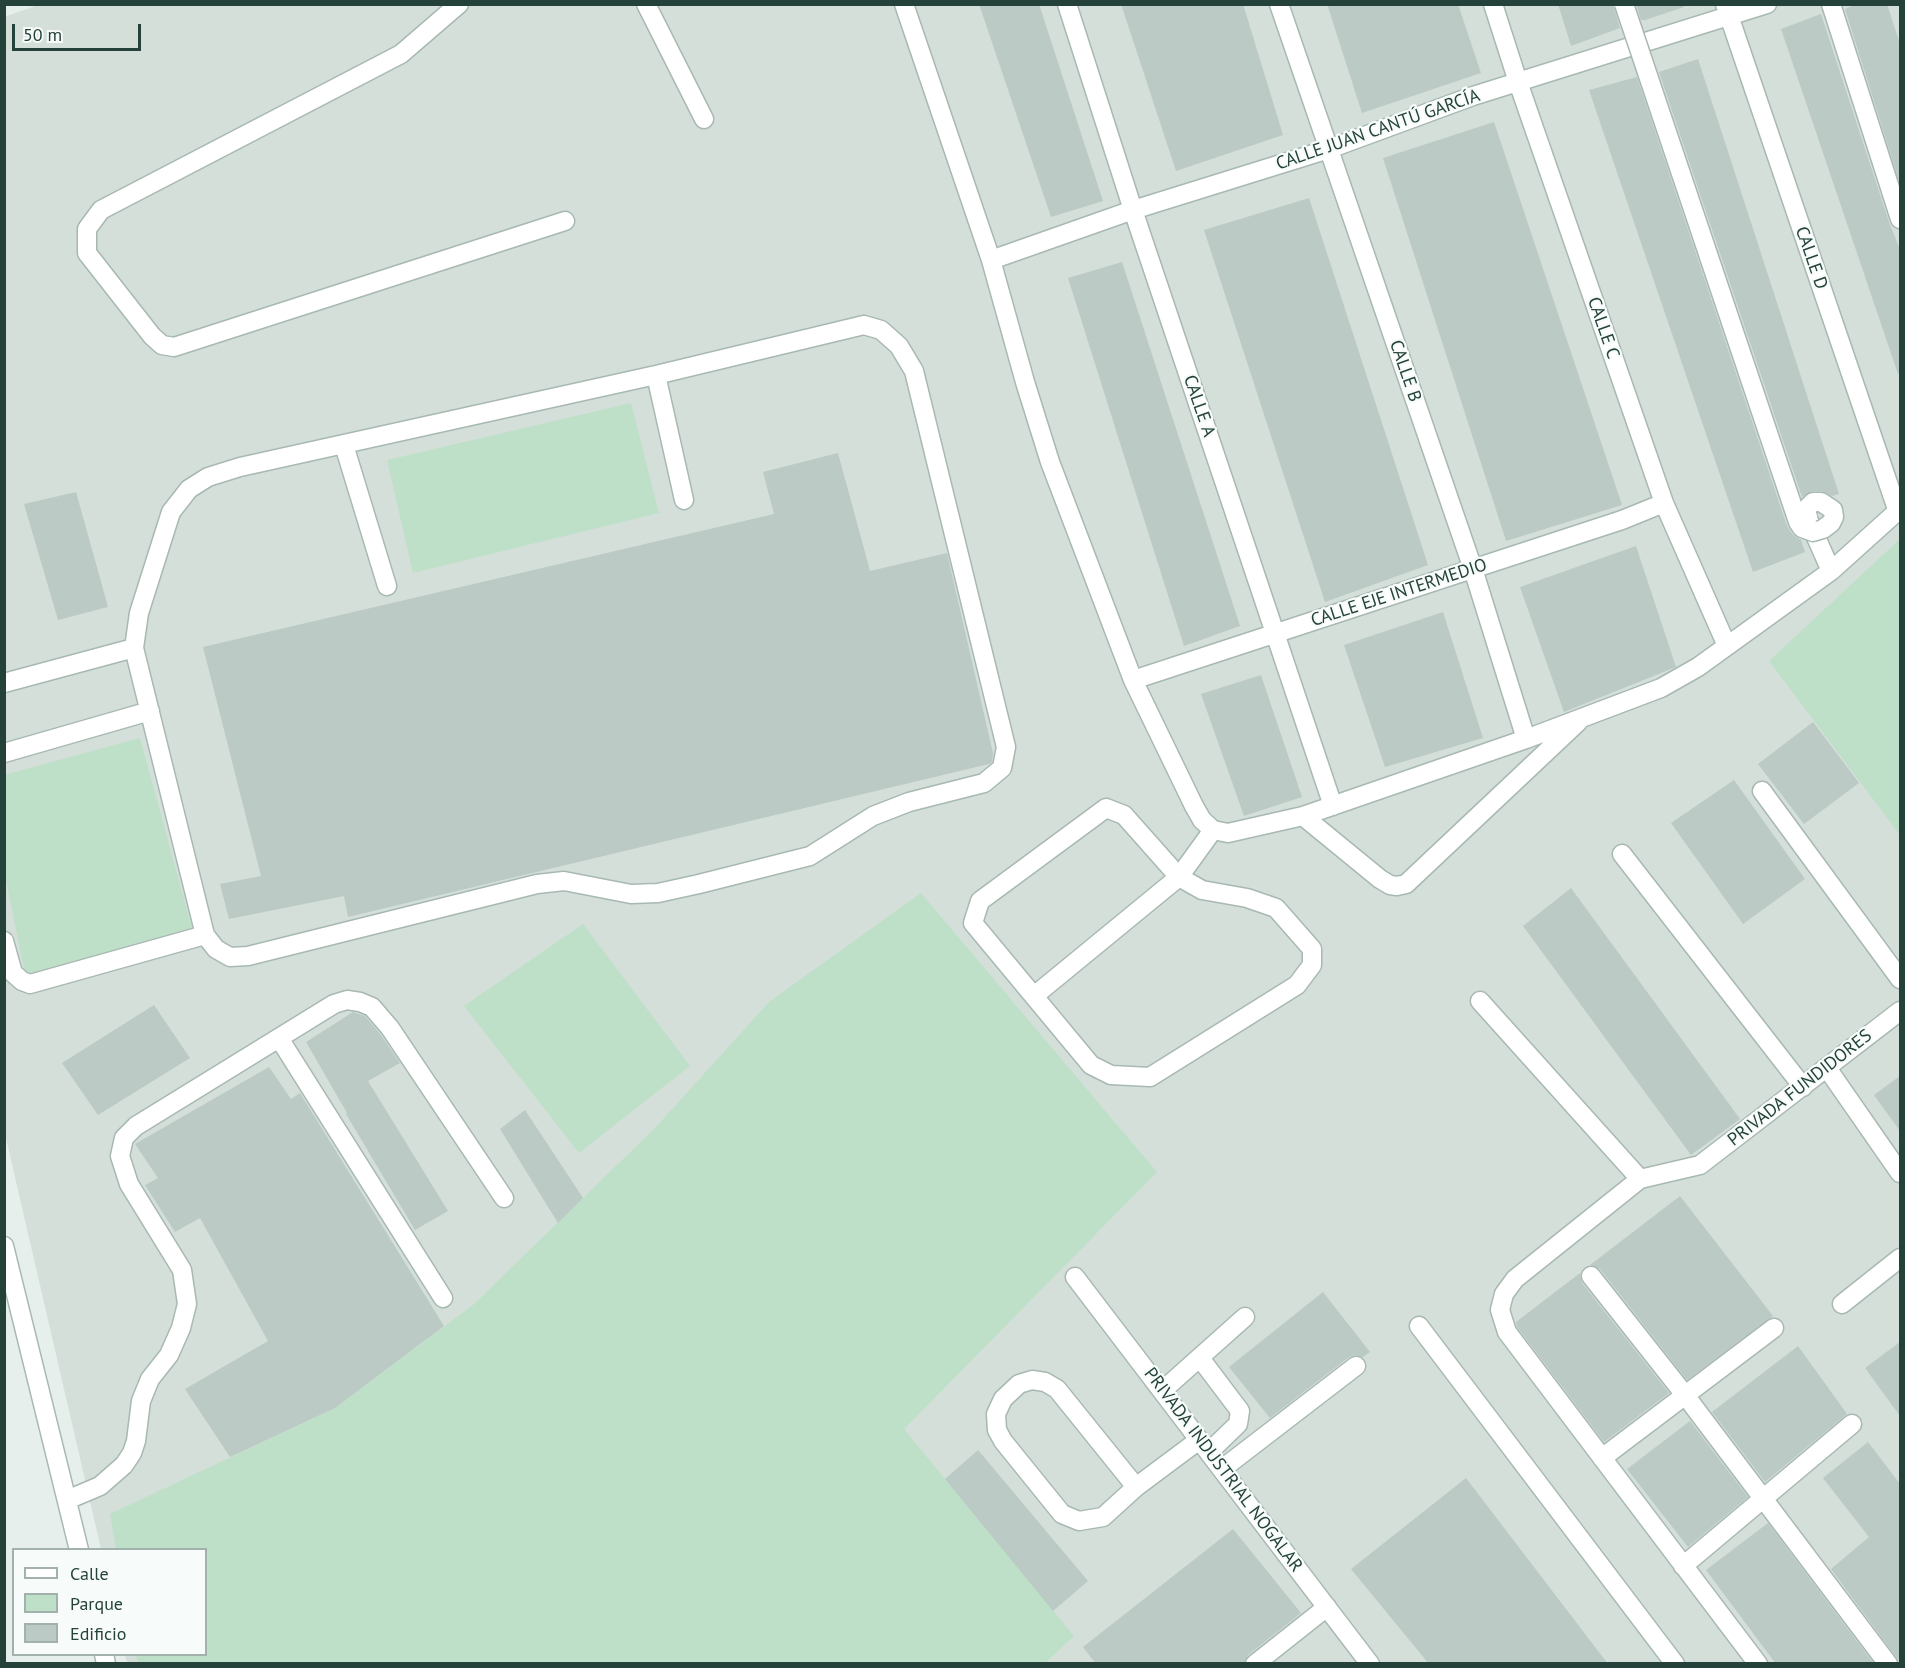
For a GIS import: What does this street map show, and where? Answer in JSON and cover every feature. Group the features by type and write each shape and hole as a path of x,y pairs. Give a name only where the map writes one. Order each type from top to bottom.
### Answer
{"street":[{"path":"459,4 401,54 101,210 87,229 87,253 152,336 162,345 174,347 565,221"},
{"path":"646,4 704,119"},
{"path":"904,4 991,260 1050,462 1133,680 1194,806 1213,830 1235,832 1303,816 1526,739 1661,688 1698,667 1831,571 1899,511"},
{"name":"CALLE A","path":"1067,4 1132,210 1333,806"},
{"name":"CALLE B","path":"1280,4 1473,569 1526,739"},
{"name":"CALLE C","path":"1493,4 1664,503 1727,646"},
{"path":"1624,4 1798,522 1802,528 1813,532 1823,529 1834,517 1833,510 1821,502 1814,502 1806,510 1808,518 1831,571"},
{"name":"CALLE JUAN CANTÚ GARCÍA","path":"991,260 1132,210 1329,149 1727,11 1767,4"},
{"path":"1831,4 1900,219"},
{"name":"CALLE D","path":"1727,11 1899,511"},
{"path":"864,325 881,330 899,346 914,372 1006,747 1002,768 984,783 909,802 873,816 810,856 658,893 631,894 564,881 537,884 248,956 230,957 216,948 205,934 134,648 139,613 171,512 189,489 208,477 240,467 344,445 656,375 864,325"},
{"path":"656,375 684,500"},
{"path":"344,445 387,586"},
{"name":"CALLE EJE INTERMEDIO","path":"1133,680 1622,520 1664,503"},
{"path":"4,683 134,648"},
{"path":"4,753 150,711"},
{"path":"1303,816 1380,879 1390,885 1406,884 1585,716"},
{"path":"1762,791 1900,979"},
{"path":"1106,808 1124,815 1179,877 1202,890 1247,898 1276,908 1312,949 1312,965 1297,985 1149,1077 1111,1075 1091,1065 973,923 980,901 1106,808"},
{"path":"1034,996 1179,877 1213,830"},
{"path":"1622,854 1803,1087"},
{"path":"4,940 13,973 22,981 30,984 205,934"},
{"path":"67,1500 100,1486 124,1465 132,1453 136,1441 141,1401 150,1379 169,1355 181,1328 187,1304 183,1270 129,1184 120,1156 124,1138 136,1126 334,1004 347,1000 360,1002 372,1007 390,1028 504,1198"},
{"path":"1480,1001 1641,1179 1515,1280 1504,1294 1500,1310 1507,1332 1758,1664"},
{"name":"PRIVADA FUNDIDORES","path":"1641,1179 1700,1165 1899,1016"},
{"path":"279,1038 443,1298"},
{"path":"1827,1068 1900,1173"},
{"path":"4,1246 10,1295 79,1548"},
{"path":"1842,1304 1900,1258"},
{"path":"1591,1276 1685,1395 1888,1664"},
{"name":"PRIVADA INDUSTRIAL NOGALAR","path":"1075,1277 1370,1664"},
{"path":"1162,1391 1245,1317"},
{"path":"1419,1326 1676,1664"},
{"path":"1602,1458 1774,1328"},
{"path":"1136,1487 1057,1389 1045,1382 1032,1380 1019,1384 1002,1399 996,1414 997,1430 1003,1441 1062,1514 1079,1521 1103,1517 1136,1487 1238,1424 1240,1412 1200,1358"},
{"path":"1222,1469 1356,1366"},
{"path":"1683,1566 1852,1424"},
{"path":"1255,1664 1327,1607"}],"shaded area":[{"path":"41,4 1900,5 1900,1663 127,1663 125,1656 207,1656 207,1548 101,1548 5,1134 4,17"}],"green space":[{"path":"631,403 659,513 413,573 387,460"},
{"path":"1900,539 1900,835 1769,661"},
{"path":"140,738 193,932 26,979 5,876 4,775"},
{"path":"921,893 1157,1172 904,1429 1074,1636 1045,1663 138,1663 136,1656 207,1656 207,1548 116,1548 110,1514 335,1408 473,1305 655,1128 769,1002"},
{"path":"583,924 690,1066 579,1153 464,1006"}],"building":[{"path":"979,4 1039,4 1103,201 1051,217"},
{"path":"1121,4 1243,4 1283,135 1176,171"},
{"path":"1327,4 1458,4 1481,73 1362,113"},
{"path":"1558,4 1613,4 1620,28 1571,46"},
{"path":"1636,4 1684,4 1684,7 1641,20"},
{"path":"1857,4 1887,4 1900,44 1900,184 1845,9"},
{"path":"1821,14 1900,250 1900,373 1898,374 1781,29"},
{"path":"1698,59 1839,494 1832,496 1822,491 1813,491 1802,497 1659,72"},
{"path":"1637,77 1787,526 1793,535 1801,540 1805,552 1753,572 1589,90"},
{"path":"1494,122 1622,505 1506,541 1383,158"},
{"path":"1309,198 1428,565 1325,602 1204,230"},
{"path":"1122,262 1240,626 1184,646 1068,278"},
{"path":"838,453 870,571 947,553 993,753 992,762 348,917 344,896 229,919 220,884 261,876 203,647 774,514 763,472"},
{"path":"76,492 108,607 58,620 24,504"},
{"path":"1636,546 1676,667 1564,712 1520,587"},
{"path":"1443,612 1483,738 1385,767 1344,645"},
{"path":"1261,675 1302,797 1244,816 1201,694"},
{"path":"1813,722 1859,783 1804,824 1758,764"},
{"path":"1734,780 1805,879 1743,924 1671,823"},
{"path":"1571,888 1740,1119 1691,1155 1523,926"},
{"path":"154,1005 190,1058 98,1115 62,1063"},
{"path":"353,1012 365,1016 400,1063 368,1081 448,1211 415,1230 306,1042"},
{"path":"269,1067 291,1099 300,1093 444,1326 335,1408 230,1457 185,1389 268,1341 200,1218 175,1232 145,1185 158,1178 135,1144"},
{"path":"1900,1076 1900,1131 1874,1095"},
{"path":"525,1110 583,1198 558,1223 500,1129"},
{"path":"1680,1196 1773,1316 1687,1380 1600,1269 1590,1265"},
{"path":"1580,1273 1582,1283 1669,1393 1604,1442 1517,1327 1516,1322"},
{"path":"1323,1292 1370,1352 1363,1357 1355,1355 1349,1357 1270,1418 1229,1367"},
{"path":"1900,1342 1900,1416 1865,1368"},
{"path":"1798,1346 1847,1414 1765,1482 1712,1412"},
{"path":"1690,1421 1748,1497 1688,1547 1627,1469"},
{"path":"1868,1442 1900,1484 1899,1661 1831,1569 1869,1537 1823,1478"},
{"path":"978,1450 1088,1581 1053,1611 945,1479"},
{"path":"1466,1478 1608,1664 1429,1664 1351,1569"},
{"path":"1768,1523 1874,1664 1776,1664 1706,1570"},
{"path":"1233,1529 1301,1613 1248,1655 1244,1664 1096,1664 1083,1647"}]}
